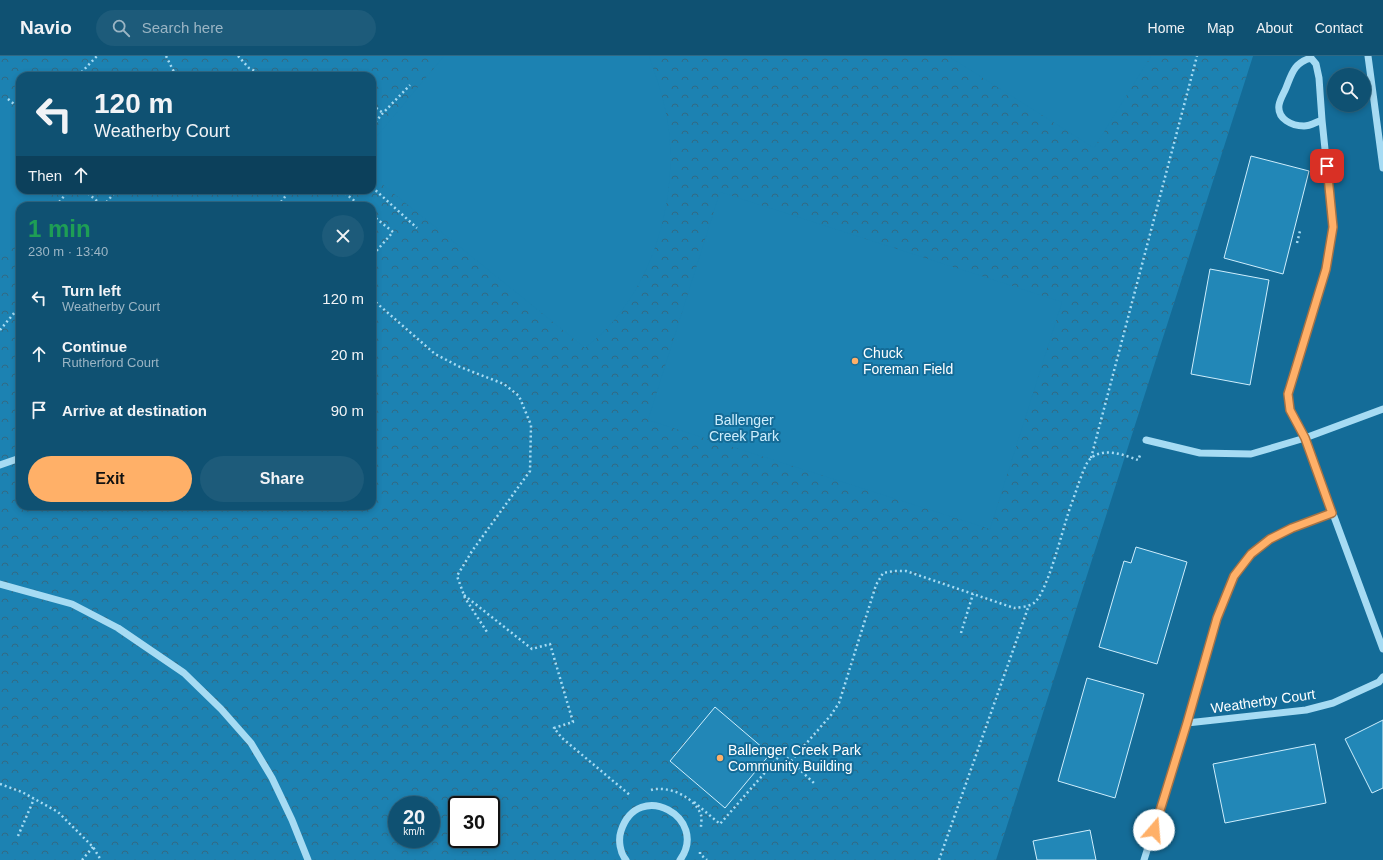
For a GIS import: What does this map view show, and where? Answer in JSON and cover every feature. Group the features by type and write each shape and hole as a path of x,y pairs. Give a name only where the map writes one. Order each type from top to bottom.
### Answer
{"street":[{"path":"1368,56 1383,168"},
{"path":"1322,120 1306,126 1292,124 1281,116 1279,106 1292,73 1297,65 1311,58 1316,64 1319,78 1333,227 1326,269 1288,394 1290,410 1305,438 1383,649"},
{"path":"1146,440 1200,453 1251,454 1305,438 1383,409"},
{"path":"0,465 16,459"},
{"name":"Weatherby Court","path":"1144,860 1187,723 1217,618 1234,576 1251,554 1270,539 1292,528 1332,513"},
{"path":"0,584 72,604 118,628 184,673 221,709 251,743 272,778 292,820 308,860"},
{"name":"Weatherby Court","path":"1187,723 1306,710 1334,703 1379,682 1383,677"},
{"path":"626,860 620,847 619,835 623,824 630,814 640,808 651,805 663,807 673,812 682,821 686,832 687,844 680,860"}],"path":[{"path":"82,72 97,56"},
{"path":"166,56 174,72"},
{"path":"238,56 249,68 257,72"},
{"path":"791,761 831,715 839,703 876,585 883,573 906,571 1014,608 1034,603 1040,595 1046,583 1083,471 1091,458 1197,56"},
{"path":"376,121 410,85"},
{"path":"8,99 16,106"},
{"path":"376,108 383,113"},
{"path":"376,191 417,228"},
{"path":"59,202 66,194"},
{"path":"89,194 98,202"},
{"path":"106,202 114,194"},
{"path":"346,194 355,202"},
{"path":"376,218 393,232 376,251"},
{"path":"1297,243 1300,231"},
{"path":"376,302 435,354 460,367 504,384 519,396 532,425 530,470 472,552 458,576 464,595 487,632"},
{"path":"0,330 16,311"},
{"path":"1091,458 1102,453 1119,453 1138,460 1146,440"},
{"path":"961,633 973,594"},
{"path":"464,595 532,649 550,644 572,722 554,728 562,738 630,797 636,795"},
{"path":"939,860 1029,605"},
{"path":"649,791 656,789 670,790 691,799 720,824 782,753 815,784"},
{"path":"0,784 22,792 58,812 93,847 101,860"},
{"path":"18,836 34,799"},
{"path":"691,799 701,815 701,829"},
{"path":"82,860 93,847"},
{"path":"700,849 700,854 707,860"}],"green space":[{"name":"Ballenger Creek Park","path":"0,56 1253,56 996,860 0,860"},
{"path":"444,56 649,56 656,75 666,113 669,132 670,162 668,192 663,222 654,251 641,279 626,305 607,328 585,348 376,179 376,137"},
{"path":"948,56 1151,56 1094,148"},
{"path":"0,102 16,116 16,194 52,194 44,202 16,202 16,236 0,255"},
{"name":"Chuck Foreman Field","path":"720,192 1062,302 990,529 648,420"}],"building":[{"path":"1251,156 1309,171 1283,274 1224,258"},
{"path":"1210,269 1269,280 1250,385 1191,374"},
{"path":"1136,547 1187,562 1157,664 1099,647 1124,561 1131,563"},
{"path":"1087,678 1144,694 1115,798 1058,781"},
{"name":"Ballenger Creek Park Community Building","path":"715,707 770,754 725,808 670,761"},
{"path":"1383,720 1383,788 1372,793 1345,739"},
{"path":"1315,744 1326,803 1225,823 1213,764"},
{"path":"1090,830 1096,860 1037,860 1033,841"}],"place":[{"name":"Chuck Foreman Field","path":"855,361"},
{"name":"Ballenger Creek Park Community Building","path":"720,758"}],"route":[{"path":"1154,830 1217,618 1234,576 1251,554 1270,539 1292,528 1332,513 1305,438 1290,410 1288,394 1326,269 1333,227 1327,166"}]}
